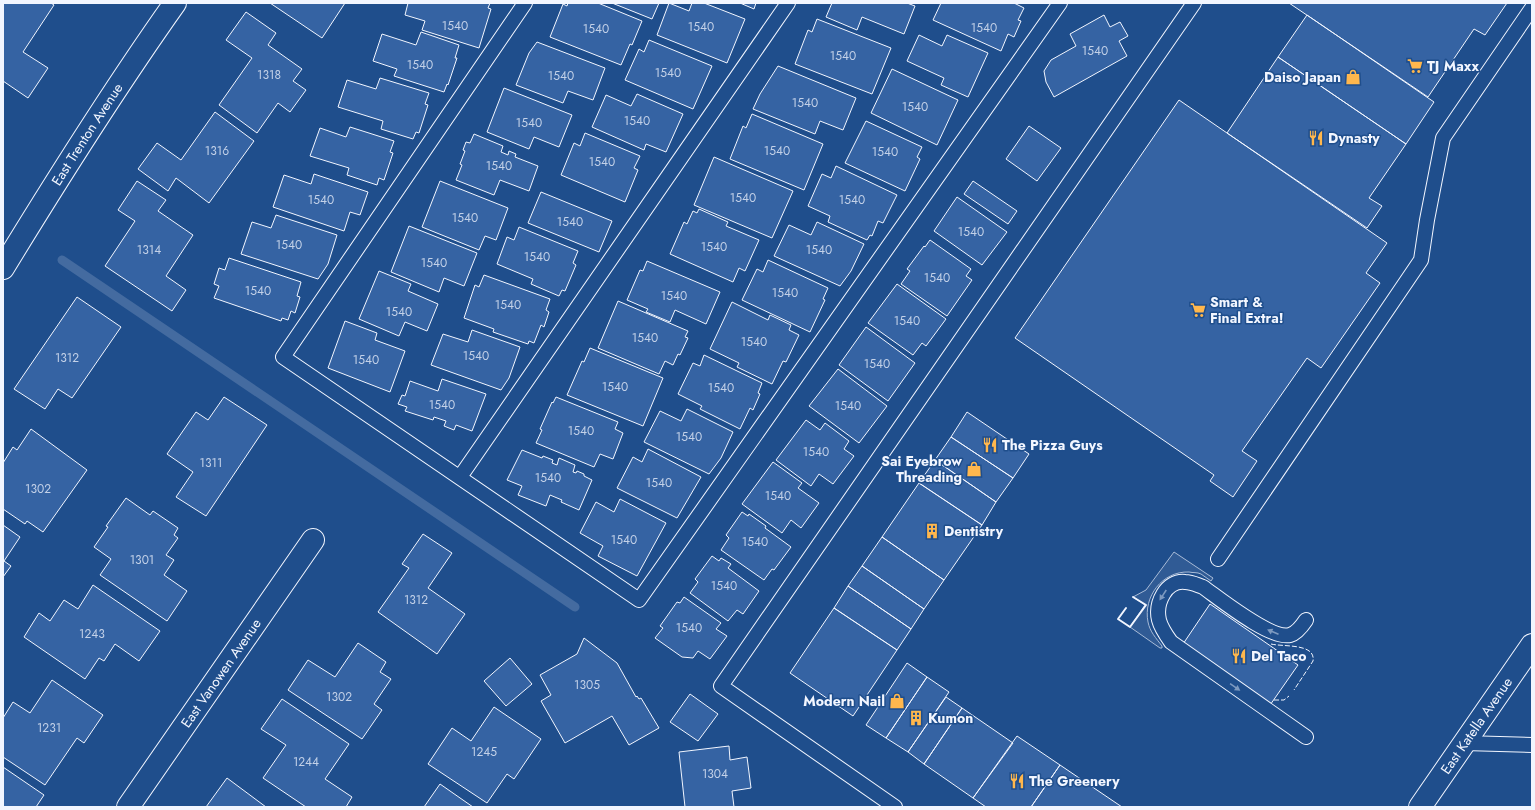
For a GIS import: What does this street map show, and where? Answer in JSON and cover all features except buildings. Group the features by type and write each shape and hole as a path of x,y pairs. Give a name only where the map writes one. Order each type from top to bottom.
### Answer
{"street":[{"name":"East Trenton Avenue","path":"3,268 55,183 130,67 175,3"},
{"name":"East Vanowen Avenue","path":"128,807 313,540"},
{"name":"East Katella Avenue","path":"1421,807 1532,645"}],"lane":[{"path":"525,3 283,357 639,600 1060,3"},
{"path":"460,477 788,3"},
{"path":"895,807 721,686 1194,3"},
{"path":"1218,559 1421,260 1443,138 1532,8"},
{"path":"1306,620 1299,630 1290,635 1280,635 1255,623 1203,587 1184,581 1174,584 1164,592 1158,604 1159,619 1163,631 1170,642 1306,737"},
{"path":"1464,744 1532,745"}],"shaded area":[{"path":"1174,552 1213,578 1211,581 1198,573 1179,573 1170,576 1156,587 1148,604 1147,613 1150,629 1162,646 1162,648 1160,648 1130,627 1145,605 1133,597 1146,590"}],"waterway":[{"path":"62,260 575,607"}],"fence":[{"path":"1271,644 1298,647 1309,651 1313,655 1313,661 1294,690"},
{"path":"1274,700 1284,700 1289,696"}],"wall":[{"path":"1126,608 1118,619 1130,627 1146,605 1133,597"}],"place":[{"name":"TJ Maxx","path":"1415,66"},
{"name":"Daiso Japan","path":"1353,77"},
{"name":"Dynasty","path":"1316,138"},
{"name":"Smart & Final Extra!","path":"1198,310"},
{"name":"The Pizza Guys","path":"990,445"},
{"name":"Sai Eyebrow Threading","path":"974,469"},
{"name":"Dentistry","path":"932,531"},
{"name":"Del Taco","path":"1239,656"},
{"name":"Modern Nail","path":"897,701"},
{"name":"Kumon","path":"916,718"},
{"name":"The Greenery","path":"1017,781"}]}
